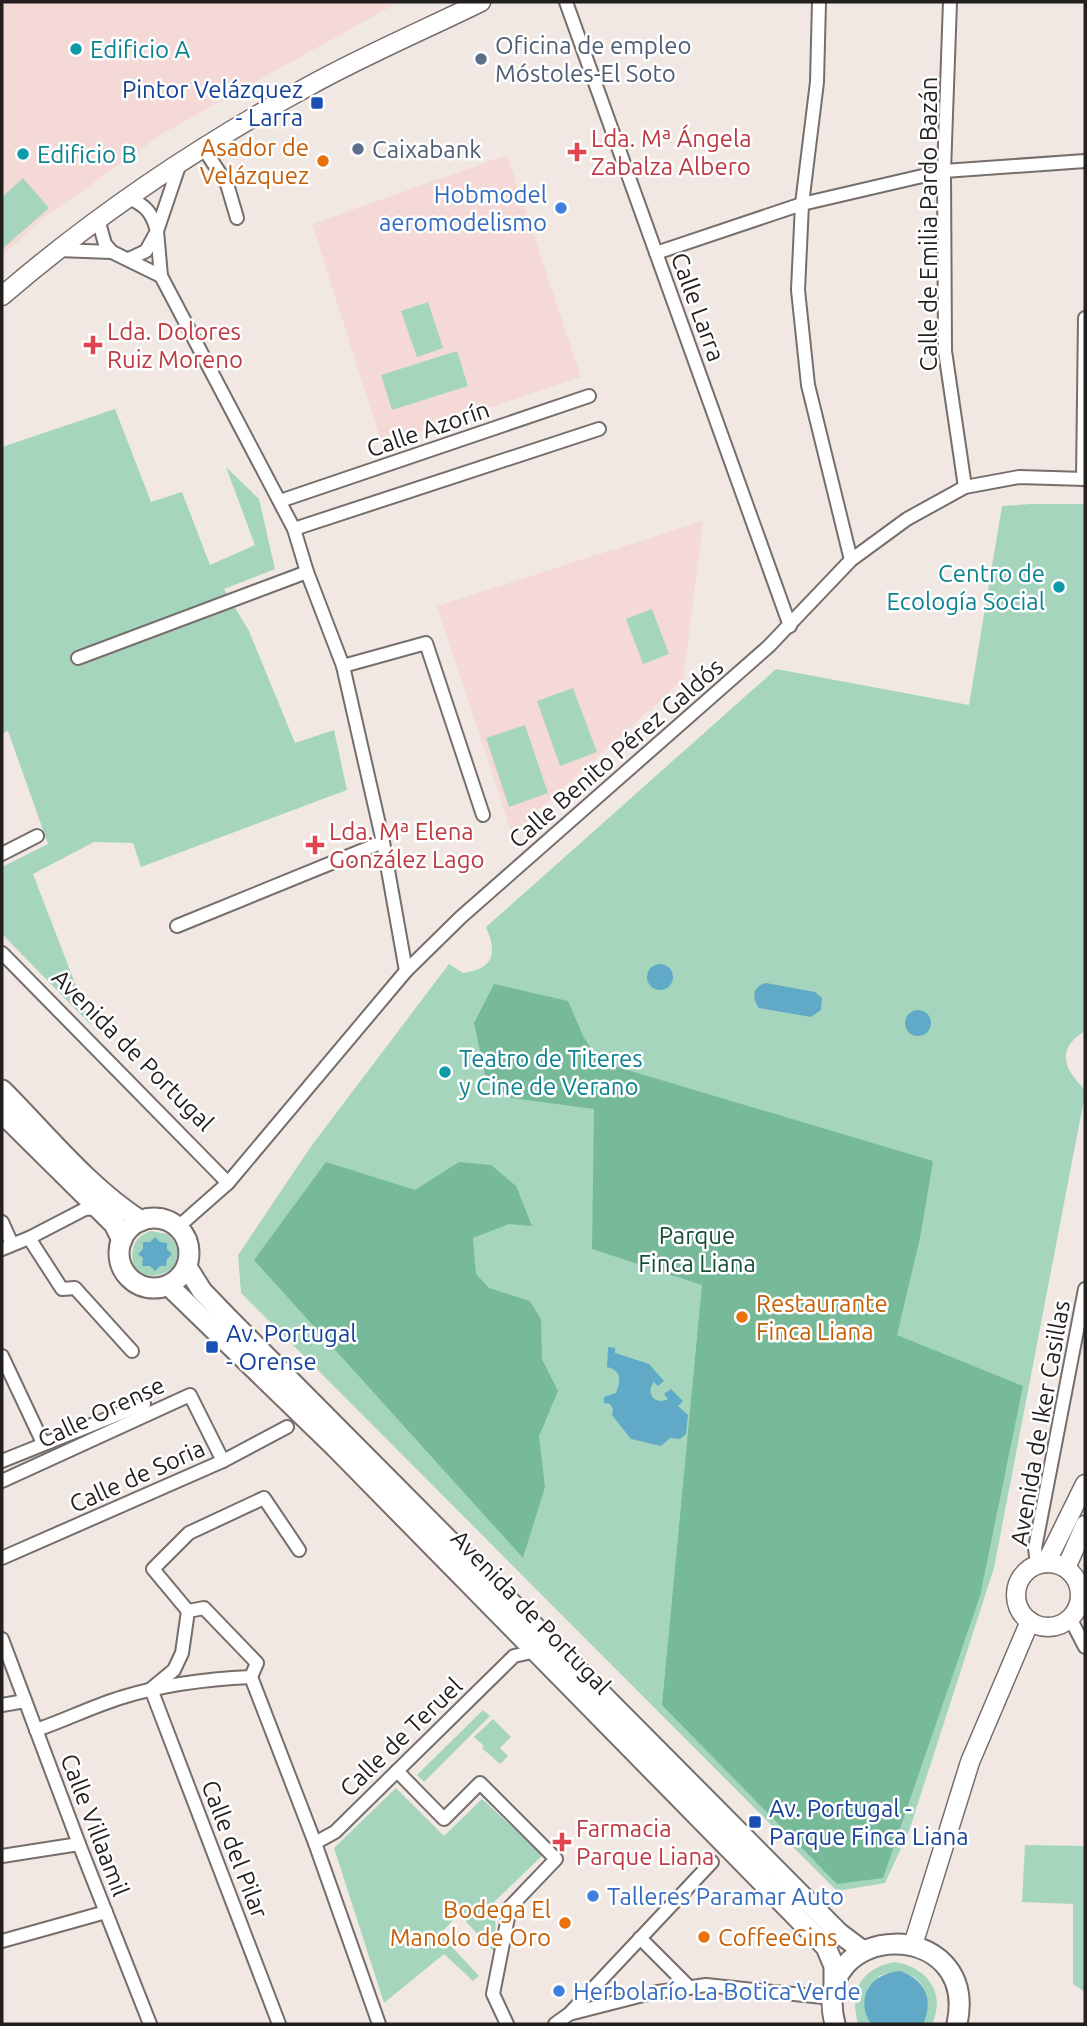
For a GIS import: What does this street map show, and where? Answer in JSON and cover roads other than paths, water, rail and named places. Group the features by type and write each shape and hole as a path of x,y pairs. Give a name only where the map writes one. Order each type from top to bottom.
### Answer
{"main road":[{"path":"2,1090 83,1172 124,1210 141,1221"},
{"path":"2,1113 99,1208 114,1224 122,1240"},
{"path":"160,1218 178,1227 189,1246 187,1267 176,1281 157,1288 145,1287 126,1274 119,1251 122,1240 133,1225 160,1218"},
{"name":"Avenida de Portugal","path":"187,1267 202,1291 227,1317 839,1933 863,1951"},
{"name":"Avenida de Portugal","path":"168,1285 294,1416 536,1651 825,1947 834,1966 835,2024"},
{"path":"834,1992 845,1967 863,1951 886,1943 913,1945 937,1958 953,1978 959,1998 957,2024"}],"street":[{"path":"2,296 55,250 180,163 309,85 481,2"},
{"name":"Calle Larra","path":"566,2 790,626"},
{"path":"819,2 817,82 802,204 798,290 808,385 851,560"},
{"name":"Calle de Emilia Pardo Bazán","path":"950,2 944,171 946,351 965,487"},
{"path":"204,149 227,184 237,218"},
{"path":"656,253 802,204 944,171 1085,161"},
{"path":"129,259 146,251 158,232 180,163"},
{"path":"128,198 147,208 158,232 161,276 294,529 307,572 343,666 383,842 406,971"},
{"path":"98,219 105,244 112,252"},
{"path":"55,250 112,252 161,276"},
{"path":"1084,479 1085,318"},
{"name":"Calle Azorín","path":"280,501 589,396"},
{"path":"294,529 599,429"},
{"name":"Calle Benito Pérez Galdós","path":"178,1227 228,1183 406,971 461,917 790,626 851,560 907,519 965,487 1019,477 1084,479"},
{"path":"78,658 307,572"},
{"path":"343,666 426,643 483,815"},
{"path":"2,853 37,836"},
{"path":"177,926 383,842"},
{"name":"Avenida de Portugal","path":"2,953 228,1183"},
{"path":"2,1222 7,1246 29,1238 85,1209 99,1208"},
{"path":"29,1238 62,1289 75,1288 132,1351"},
{"name":"Avenida de Iker Casillas","path":"1042,1563 1035,1548 1085,1289"},
{"path":"2,1356 43,1443"},
{"name":"Calle Orense","path":"2,1481 190,1395 223,1461"},
{"path":"2,1461 144,1404"},
{"name":"Calle de Soria","path":"2,1558 223,1461 294,1416"},
{"path":"1042,1563 1066,1568 1079,1586 1077,1609 1070,1618 1051,1627 1040,1626 1022,1613 1016,1590 1027,1570 1042,1563 1085,1484"},
{"path":"151,1689 174,1670 182,1653 188,1611 153,1569 190,1533 264,1499 299,1550"},
{"path":"1066,1568 1085,1525"},
{"path":"188,1611 204,1608 257,1663 251,1677 315,1843 379,2024"},
{"path":"1070,1618 1085,1647"},
{"path":"913,1945 970,1762 1030,1621"},
{"path":"515,1630 514,1656 536,1651"},
{"name":"Calle Villaamil","path":"2,1639 150,2024"},
{"name":"Calle de Teruel","path":"315,1843 335,1832 514,1656"},
{"path":"36,1730 151,1689 199,1680 251,1677"},
{"name":"Calle del Pilar","path":"151,1689 279,2024"},
{"path":"2,1705 25,1701"},
{"path":"397,1771 444,1819 480,1783 556,1859 510,1907 493,1994 507,2024"},
{"path":"2,1856 79,1844"},
{"path":"555,2024 569,2014 712,1863"},
{"path":"2,1941 106,1912"},
{"path":"640,1938 690,1988"},
{"path":"569,2014 651,1993 706,1985 834,1992"}],"water":[{"path":"660,964 669,968 673,977 669,986 660,990 651,986 647,977 651,968"},
{"path":"766,983 815,992 822,998 821,1010 811,1017 759,1008 755,993 758,987"},
{"path":"918,1010 927,1014 931,1023 927,1032 918,1036 909,1032 905,1023 909,1014"},
{"path":"155,1237 160,1242 167,1243 167,1249 172,1254 167,1259 166,1266 160,1266 155,1271 150,1266 142,1266 143,1258 138,1254 143,1249 143,1242 150,1242"},
{"path":"608,1347 615,1348 615,1353 649,1364 664,1381 658,1386 654,1382 651,1386 651,1394 655,1400 668,1399 664,1394 671,1389 683,1401 678,1406 688,1415 686,1434 680,1439 670,1438 661,1446 631,1439 612,1415 610,1404 604,1403 604,1397 616,1393 619,1384 618,1373 607,1367"},
{"path":"900,1971 922,1985 928,2007 923,2024 871,2024 864,2005 868,1988 881,1976"}],"place":[{"name":"Edificio A","path":"76,49"},
{"name":"Oficina de empleo Móstoles-El Soto","path":"481,59"},
{"name":"Pintor Velázquez - Larra","path":"317,103"},
{"name":"Caixabank","path":"358,149"},
{"name":"Lda. Mª Ángela Zabalza Albero","path":"577,152"},
{"name":"Edificio B","path":"23,154"},
{"name":"Asador de Velázquez","path":"323,161"},
{"name":"Hobmodel aeromodelismo","path":"561,208"},
{"name":"Lda. Dolores Ruiz Moreno","path":"93,345"},
{"name":"Centro de Ecología Social","path":"1059,587"},
{"name":"Lda. Mª Elena González Lago","path":"315,845"},
{"name":"Teatro de Titeres y Cine de Verano","path":"445,1072"},
{"name":"Restaurante Finca Liana","path":"742,1317"},
{"name":"Av. Portugal - Orense","path":"212,1347"},
{"name":"Av. Portugal - Parque Finca Liana","path":"755,1822"},
{"name":"Farmacia Parque Liana","path":"562,1842"},
{"name":"Talleres Paramar Auto","path":"593,1896"},
{"name":"Bodega El Manolo de Oro","path":"565,1923"},
{"name":"CoffeeGins","path":"704,1937"},
{"name":"Herbolarío La Botica Verde","path":"559,1991"}],"park label":[{"name":"Parque Finca Liana","path":"697,1249"}]}
